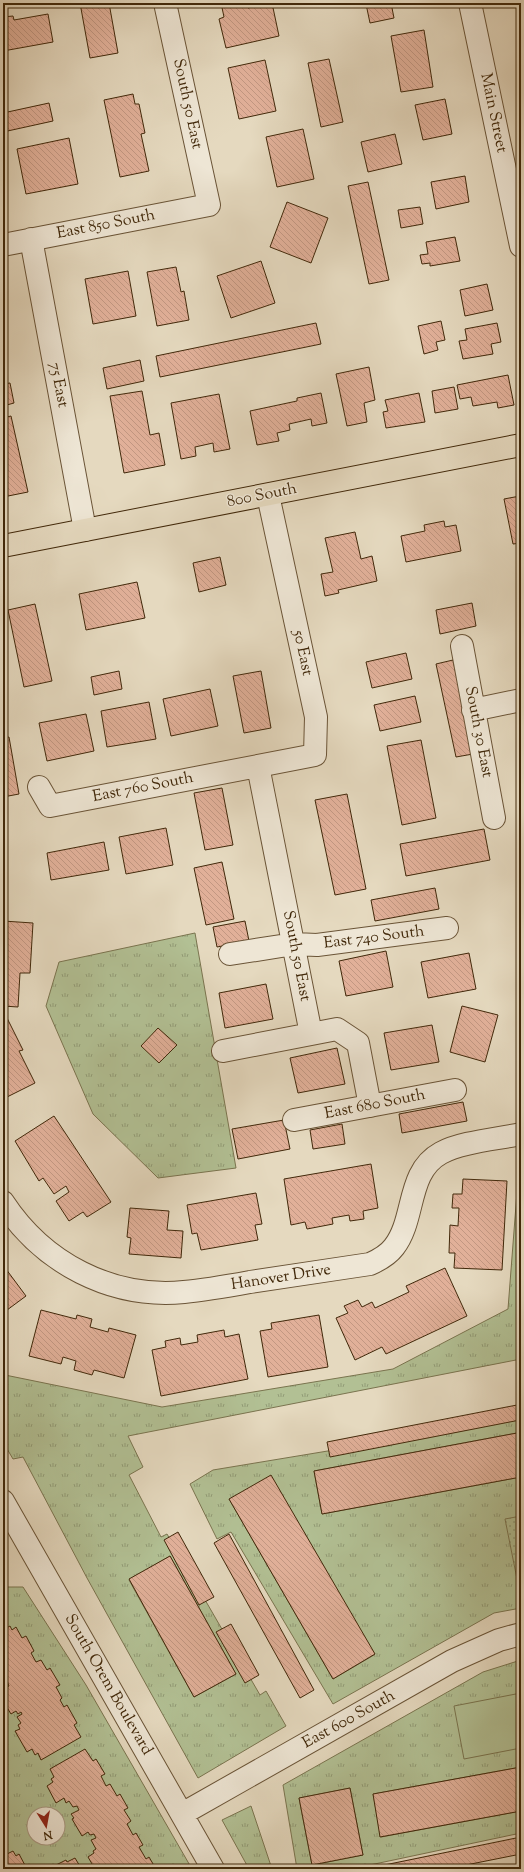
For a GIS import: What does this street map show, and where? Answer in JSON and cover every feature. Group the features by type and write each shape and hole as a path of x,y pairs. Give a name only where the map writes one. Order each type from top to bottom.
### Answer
{"main road":[{"name":"800 South","path":"3,546 521,445"}],"street":[{"name":"South 50 East","path":"165,3 209,205"},
{"name":"Main Street","path":"470,3 521,246"},
{"name":"East 850 South","path":"3,245 209,205"},
{"name":"75 East","path":"31,240 85,530"},
{"name":"50 East","path":"258,766 315,755 316,717 268,495"},
{"name":"South 30 East","path":"462,646 494,818"},
{"path":"473,710 521,700"},
{"name":"South 50 East","path":"258,766 311,1034"},
{"name":"East 760 South","path":"39,787 50,806 258,766"},
{"name":"East 740 South","path":"230,954 294,944 317,945 447,928"},
{"path":"223,1051 337,1029 358,1043 370,1106"},
{"name":"East 680 South","path":"294,1120 455,1090"},
{"name":"Hanover Drive","path":"3,1202 10,1214 35,1242 61,1262 79,1272 97,1280 123,1288 149,1292 183,1292 370,1264 383,1258 394,1247 401,1235 415,1186 420,1174 430,1160 440,1153 455,1147 521,1134"},
{"name":"South Orem Boulevard","path":"3,1501 213,1869"},
{"name":"East 600 South","path":"182,1814 452,1661 499,1640 521,1634"}],"green space":[{"path":"195,933 236,1168 158,1178 93,1114 46,1006 59,962"},
{"path":"521,1153 521,1359 128,1436 143,1467 129,1475 161,1537 167,1534 260,1695 266,1691 286,1726 198,1778 87,1578 23,1457 13,1459 3,1442 3,1372 5,1375 162,1407 393,1369 508,1309","holes":["170,1556 236,1674 194,1697 129,1580"]},
{"path":"521,1419 521,1454 517,1433 314,1471 322,1514 521,1477 521,1608 494,1613 333,1704 231,1532 217,1539 190,1484 213,1470","holes":["229,1499 375,1654 333,1679"]},
{"path":"521,1516 521,1579 517,1579 505,1519"},
{"path":"23,1587 86,1685 192,1869 3,1869 3,1605 6,1603 3,1599 3,1588"},
{"path":"521,1660 521,1767 373,1794 381,1837 521,1811 521,1833 351,1869 297,1869 283,1785 483,1672","holes":["350,1788 363,1855 312,1865 299,1798"]},
{"path":"521,1693 521,1748 464,1759 454,1706"},
{"path":"251,1806 272,1869 249,1869 222,1820"}],"building":[{"path":"80,3 109,3 118,53 90,58"},
{"path":"221,3 247,3 248,8 272,3 279,36 226,48 219,19 224,17"},
{"path":"391,3 394,18 370,23 366,4"},
{"path":"48,14 53,42 3,51 3,17 13,16 14,20"},
{"path":"424,30 433,87 401,92 391,36"},
{"path":"329,59 343,122 321,127 308,63"},
{"path":"265,60 276,111 239,119 228,68"},
{"path":"133,94 135,104 139,104 145,133 141,134 149,171 120,177 104,100"},
{"path":"445,99 452,134 423,140 415,105"},
{"path":"49,103 53,121 3,132 3,113"},
{"path":"303,129 314,179 277,187 266,137"},
{"path":"395,134 402,164 368,172 361,142"},
{"path":"69,138 78,184 26,194 17,149"},
{"path":"465,176 469,202 436,209 431,182"},
{"path":"368,182 389,280 369,284 348,186"},
{"path":"287,202 328,218 311,263 270,247"},
{"path":"420,207 423,224 401,228 398,210"},
{"path":"455,237 460,261 430,266 430,263 422,264 420,255 428,254 426,242"},
{"path":"261,261 275,303 231,318 217,276"},
{"path":"176,267 181,292 184,291 189,320 157,326 147,272"},
{"path":"128,271 136,316 93,324 85,279"},
{"path":"487,284 493,310 465,316 460,290"},
{"path":"441,321 445,340 436,342 438,350 424,354 418,326"},
{"path":"316,323 321,344 160,377 156,356"},
{"path":"497,323 501,342 491,344 493,354 463,359 459,341 467,340 465,329"},
{"path":"140,360 144,381 107,389 103,368"},
{"path":"369,367 375,400 364,403 367,422 347,426 336,374"},
{"path":"508,375 514,405 498,408 497,402 473,406 471,397 460,399 457,385"},
{"path":"10,383 14,403 3,406 3,384"},
{"path":"454,387 458,409 435,413 432,391"},
{"path":"142,391 150,435 159,433 165,465 124,473 110,396"},
{"path":"321,393 327,423 312,426 311,419 289,424 290,430 277,433 279,441 257,445 250,411 297,401 297,398"},
{"path":"419,393 425,422 386,428 383,412 388,411 385,400"},
{"path":"219,394 230,449 214,452 213,443 195,447 196,456 181,459 171,403"},
{"path":"11,416 28,492 3,497 3,418"},
{"path":"520,496 521,543 513,544 504,499"},
{"path":"444,521 445,527 456,525 461,551 406,562 401,536 425,531 424,525"},
{"path":"355,532 361,559 372,556 377,581 338,590 339,593 325,596 321,574 333,572 325,538"},
{"path":"220,557 226,585 199,592 193,563"},
{"path":"137,582 145,618 86,630 79,594"},
{"path":"472,603 476,626 440,634 436,610"},
{"path":"35,604 52,681 24,687 8,610"},
{"path":"406,653 412,679 372,688 366,662"},
{"path":"453,660 473,754 456,757 436,664"},
{"path":"119,671 122,689 94,695 91,677"},
{"path":"261,671 271,728 244,733 233,676"},
{"path":"210,689 218,726 171,736 163,699"},
{"path":"415,696 421,722 380,731 374,705"},
{"path":"149,702 156,739 107,747 101,711"},
{"path":"86,714 94,751 47,761 39,723"},
{"path":"9,737 19,794 3,797 3,738"},
{"path":"421,740 436,818 402,825 387,746"},
{"path":"222,788 233,845 205,850 194,793"},
{"path":"347,794 366,889 335,895 315,800"},
{"path":"166,828 173,865 126,874 119,837"},
{"path":"484,829 490,860 406,876 400,844"},
{"path":"104,842 109,870 51,880 47,853"},
{"path":"222,862 234,919 206,925 194,868"},
{"path":"435,888 439,909 375,921 371,900"},
{"path":"3,921 33,923 30,973 20,973 18,1007 3,1006"},
{"path":"245,921 249,941 217,947 213,927"},
{"path":"386,951 393,987 346,996 339,961"},
{"path":"469,953 476,989 428,998 421,962"},
{"path":"266,984 273,1019 225,1028 219,993"},
{"path":"462,1006 498,1015 485,1062 450,1052"},
{"path":"7,1018 23,1050 19,1051 35,1083 3,1099 3,1019"},
{"path":"432,1025 439,1062 391,1070 384,1033"},
{"path":"158,1028 177,1045 159,1063 141,1046"},
{"path":"337,1048 345,1084 298,1093 290,1058"},
{"path":"463,1102 467,1121 402,1133 399,1114"},
{"path":"54,1116 111,1202 87,1217 83,1212 69,1221 56,1201 69,1192 66,1186 54,1194 43,1178 39,1181 15,1141"},
{"path":"284,1120 290,1149 238,1159 232,1129"},
{"path":"342,1124 345,1144 313,1149 310,1130"},
{"path":"371,1164 378,1208 363,1211 364,1219 350,1221 349,1215 332,1218 333,1224 307,1229 305,1222 291,1225 284,1179"},
{"path":"463,1179 507,1181 502,1270 454,1268 455,1253 449,1253 450,1225 458,1226 459,1208 452,1208 453,1194 462,1194"},
{"path":"256,1193 262,1224 255,1225 258,1240 201,1250 197,1233 192,1234 187,1205"},
{"path":"130,1208 169,1211 167,1230 183,1231 181,1258 129,1254 131,1238 127,1237"},
{"path":"3,1265 26,1296 3,1313"},
{"path":"445,1268 467,1316 386,1354 382,1347 355,1360 336,1318 348,1313 344,1306 358,1300 362,1307 372,1302 375,1308 409,1292 406,1286"},
{"path":"41,1310 76,1319 77,1315 92,1319 90,1327 108,1332 109,1328 136,1335 124,1378 94,1370 92,1375 74,1370 76,1361 63,1357 61,1364 29,1356"},
{"path":"319,1315 328,1367 268,1377 260,1331 272,1329 271,1323"},
{"path":"224,1330 225,1337 239,1334 248,1379 161,1396 152,1350 166,1347 165,1341 180,1338 181,1345 198,1342 197,1335"},
{"path":"517,1405 520,1420 330,1457 327,1442"},
{"path":"517,1433 521,1454 521,1477 322,1514 314,1471"},
{"path":"271,1475 375,1654 333,1679 229,1499"},
{"path":"178,1532 214,1597 199,1605 164,1540"},
{"path":"229,1534 314,1690 300,1698 214,1543"},
{"path":"170,1556 236,1674 194,1697 129,1579"},
{"path":"231,1624 259,1675 245,1683 216,1632"},
{"path":"10,1626 12,1630 16,1627 22,1638 26,1636 34,1651 31,1653 36,1662 41,1660 47,1670 50,1668 60,1685 56,1687 62,1698 60,1700 64,1707 67,1705 77,1723 74,1725 81,1737 41,1760 38,1753 35,1755 32,1749 27,1752 15,1731 20,1729 18,1725 21,1723 17,1717 22,1714 21,1712 18,1714 16,1711 11,1714 3,1701 3,1693 7,1691 5,1688 9,1686 7,1681 3,1682 3,1630"},
{"path":"85,1749 93,1761 96,1759 105,1774 101,1776 106,1786 110,1784 117,1796 120,1794 128,1808 124,1810 131,1821 127,1824 133,1835 136,1833 143,1845 139,1847 146,1859 149,1857 156,1869 95,1869 88,1857 94,1853 93,1851 96,1849 91,1840 96,1838 94,1834 90,1835 88,1832 82,1836 72,1819 74,1818 71,1814 79,1810 77,1806 73,1807 69,1801 66,1803 64,1798 56,1803 47,1786 53,1782 51,1779 54,1777 50,1769"},
{"path":"521,1767 521,1811 380,1837 373,1794"},
{"path":"350,1788 363,1855 312,1865 299,1798"},
{"path":"521,1837 521,1854 446,1869 365,1869"},
{"path":"3,1847 7,1854 13,1851 16,1856 19,1854 27,1869 3,1869"},
{"path":"75,1858 81,1868 84,1866 86,1869 53,1869 52,1867 66,1860 67,1862"}]}
